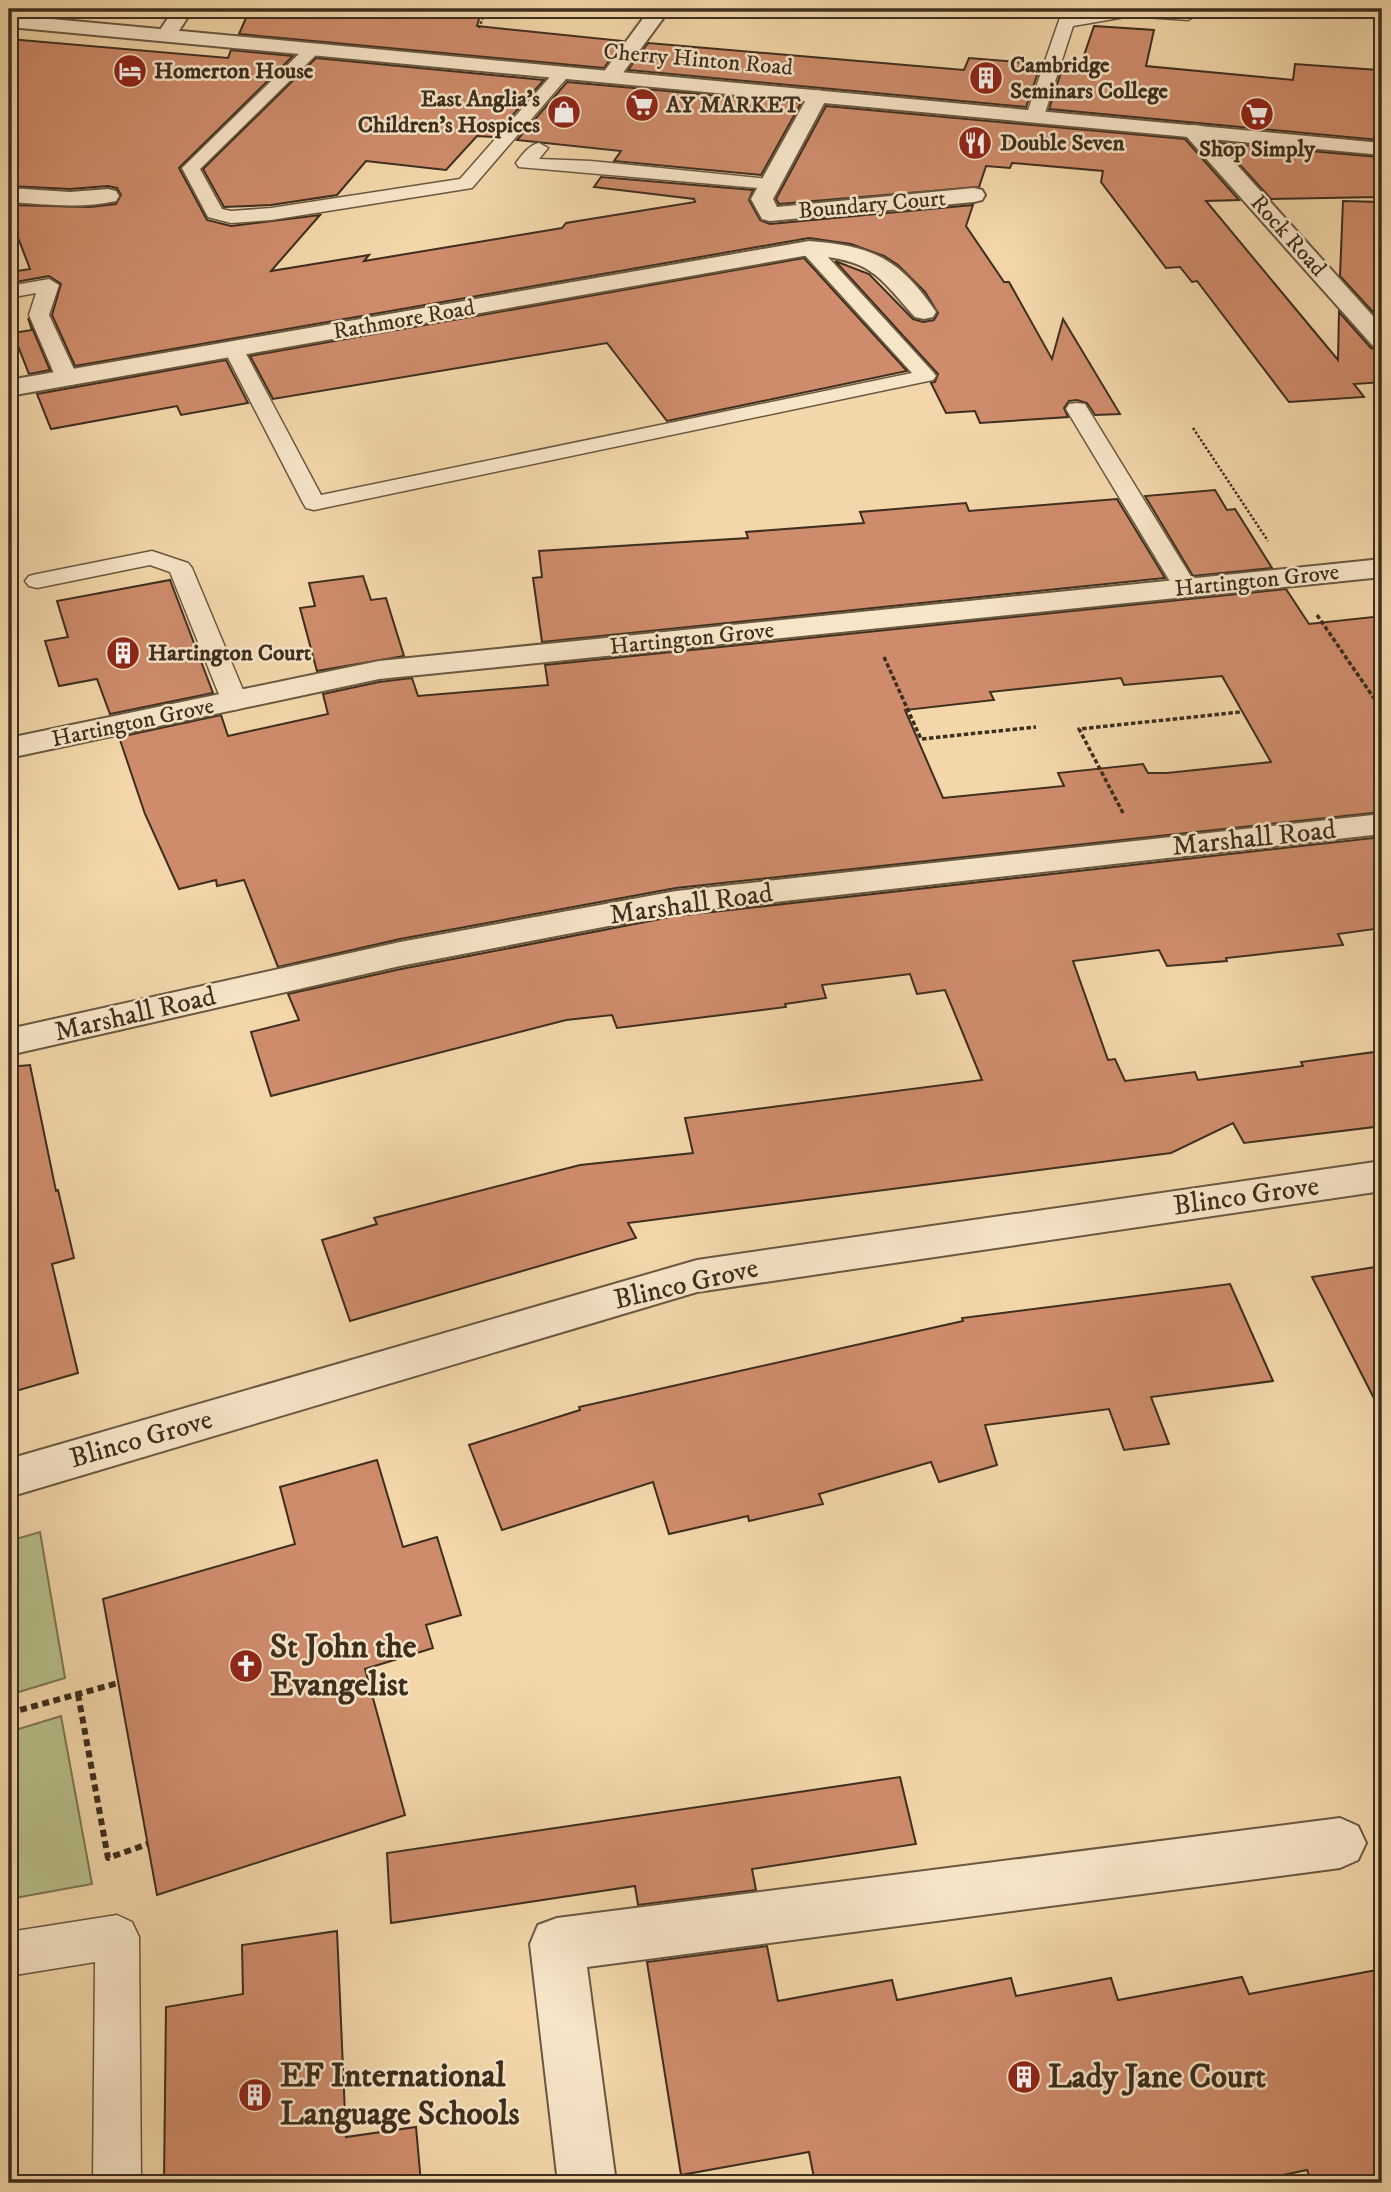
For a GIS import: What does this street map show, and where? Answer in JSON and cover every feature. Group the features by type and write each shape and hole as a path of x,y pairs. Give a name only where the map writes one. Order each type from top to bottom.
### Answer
{"street":[{"path":"166,36 183,9"},
{"path":"610,77 660,9"},
{"name":"Cherry Hinton Road","path":"9,21 1382,149"},
{"path":"770,184 818,96"},
{"name":"Rock Road","path":"1194,131 1382,341"},
{"name":"Boundary Court","path":"770,184 762,199 770,214 974,195"},
{"path":"9,195 71,199 108,196"},
{"name":"Rathmore Road","path":"9,388 804,249 848,251 884,268 923,312"},
{"name":"Hartington Grove","path":"9,748 379,670 1382,568"},
{"name":"Marshall Road","path":"9,1042 400,954 676,902 1382,824"},
{"name":"Blinco Grove","path":"9,1478 697,1276 1382,1176"},
{"path":"587,2183 557,1944 1340,1843"}],"lane":[{"path":"1035,116 1069,16 1131,11 1188,15"},
{"path":"312,50 191,168 215,213 231,216 271,214 467,184 563,73"},
{"path":"539,148 522,167 592,166 770,184"},
{"path":"234,350 314,503 926,376 804,249"},
{"path":"9,292 49,285 39,315 66,378"},
{"path":"1077,409 1186,588"},
{"path":"37,581 152,558 180,568 235,702"},
{"path":"9,1954 117,1937 117,2183"}],"path":[{"path":"1193,428 1382,710"},
{"path":"868,621 921,739 1036,727"},
{"path":"1143,851 1079,729 1241,712"},
{"path":"9,1713 118,1683"},
{"path":"78,1694 108,1858 148,1844"}],"green space":[{"path":"40,1532 65,1678 9,1695 9,1541"},
{"path":"61,1716 92,1884 9,1899 9,1732"}],"building":[{"path":"250,9 482,9 477,26 623,41 604,68 239,34"},
{"path":"1094,26 1154,30 1146,66 1293,80 1295,64 1378,70 1379,140 1049,109 1063,66 1080,67"},
{"path":"9,39 228,58 231,50 293,56 179,168 207,220 231,226 320,215 271,271 369,255 364,261 562,228 566,223 695,202 694,199 594,187 601,177 753,190 749,200 760,220 770,224 973,205 966,226 1004,282 1009,282 1052,359 1063,319 1120,414 1095,415 1087,403 1077,400 1069,401 1064,408 1068,417 980,423 975,411 946,413 931,383 935,382 938,374 835,261 869,274 913,319 923,322 934,320 938,313 925,292 898,265 884,256 851,244 809,238 75,366 52,315 61,284 49,276 15,282 11,272 30,269 9,214 9,205 90,207 116,204 121,195 117,188 108,186 70,189 9,186"},
{"path":"648,43 964,70 969,58 1041,64 1026,107 628,70"},
{"path":"316,58 544,80 493,137 477,136 446,170 366,161 337,195 271,205 224,207 203,169"},
{"path":"567,82 801,103 761,175 614,161 621,151 517,140"},
{"path":"826,106 1185,139 1239,200 1206,201 1338,360 1339,312 1371,348 1382,350 1382,382 1354,384 1364,397 1289,402 1197,281 1192,282 1180,267 1166,268 1101,182 1103,171 1012,163 1010,168 986,166 979,187 779,204 776,199"},
{"path":"1220,143 1379,157 1379,197 1271,199"},
{"path":"1343,201 1382,202 1382,322 1340,276"},
{"path":"804,258 907,371 667,421 607,343 273,399 250,356"},
{"path":"28,318 50,370 29,374 13,333 32,330"},
{"path":"226,360 248,403 181,415 177,406 51,429 37,394"},
{"path":"1215,490 1227,510 1235,509 1272,568 1193,576 1145,496"},
{"path":"1117,499 1165,578 542,642 533,578 542,577 539,551 748,538 746,532 864,523 860,512 966,503 969,511"},
{"path":"363,576 371,600 386,598 404,656 317,671 300,608 315,606 309,583"},
{"path":"170,580 213,693 110,714 97,679 59,686 45,641 68,637 57,601"},
{"path":"1286,589 1309,624 1382,616 1382,812 676,888 400,939 278,967 244,880 217,886 216,880 179,889 145,814 119,737 221,715 228,736 328,714 323,694 412,678 418,696 548,685 545,665","holes":["1222,676 1271,762 1167,773 1148,773 1143,764 1058,773 1064,786 943,798 905,710 994,700 990,692 1121,678 1124,685"]},
{"path":"1382,837 1382,928 1338,934 1343,945 1226,958 1227,961 1167,966 1159,950 1073,961 1108,1060 1115,1059 1125,1081 1195,1072 1198,1080 1303,1066 1301,1062 1382,1051 1382,1126 1244,1143 1233,1123 1171,1153 628,1223 636,1238 350,1321 322,1240 377,1224 374,1218 580,1165 693,1153 685,1118 982,1080 945,990 917,994 910,974 822,985 826,998 785,1004 786,1007 617,1028 612,1015 566,1020 271,1096 251,1032 299,1020 288,994 401,969 676,916"},
{"path":"30,1065 56,1191 58,1190 74,1258 52,1264 78,1373 9,1393 9,1067"},
{"path":"1382,1266 1382,1414 1312,1277"},
{"path":"1230,1284 1273,1381 1151,1397 1169,1444 1124,1450 1109,1409 985,1425 997,1465 939,1482 931,1462 819,1494 823,1504 749,1521 748,1516 669,1534 653,1482 502,1530 469,1445 580,1410 579,1407 963,1321 962,1318"},
{"name":"St John the Evangelist","path":"377,1460 403,1547 437,1537 461,1615 426,1625 433,1648 365,1669 405,1815 157,1895 103,1599 295,1544 280,1487"},
{"path":"900,1777 916,1844 752,1869 756,1890 638,1905 635,1886 391,1923 387,1853"},
{"name":"EF International Language Schools","path":"337,1931 346,2137 416,2127 421,2183 164,2183 166,2007 243,1994 242,1945"},
{"name":"Lady Jane Court","path":"767,1946 778,2001 892,1980 897,2000 1011,1978 1016,1996 1111,1978 1118,2000 1242,1977 1249,1994 1382,1969 1382,2177 1353,2183 1312,2183 1307,2170 1245,2183 1204,2183 1201,2175 1158,2183 815,2183 809,2152 681,2175 647,1962"}],"place":[{"name":"Homerton House","path":"130,71"},
{"name":"Cambridge Seminars College","path":"986,78"},
{"name":"AY MARKET","path":"642,105"},
{"name":"East Anglia's Children's Hospices","path":"564,112"},
{"name":"Shop Simply","path":"1257,114"},
{"name":"Double Seven","path":"975,143"},
{"name":"Hartington Court","path":"123,653"},
{"name":"St John the Evangelist","path":"246,1666"},
{"name":"Lady Jane Court","path":"1024,2077"},
{"name":"EF International Language Schools","path":"255,2095"}]}
